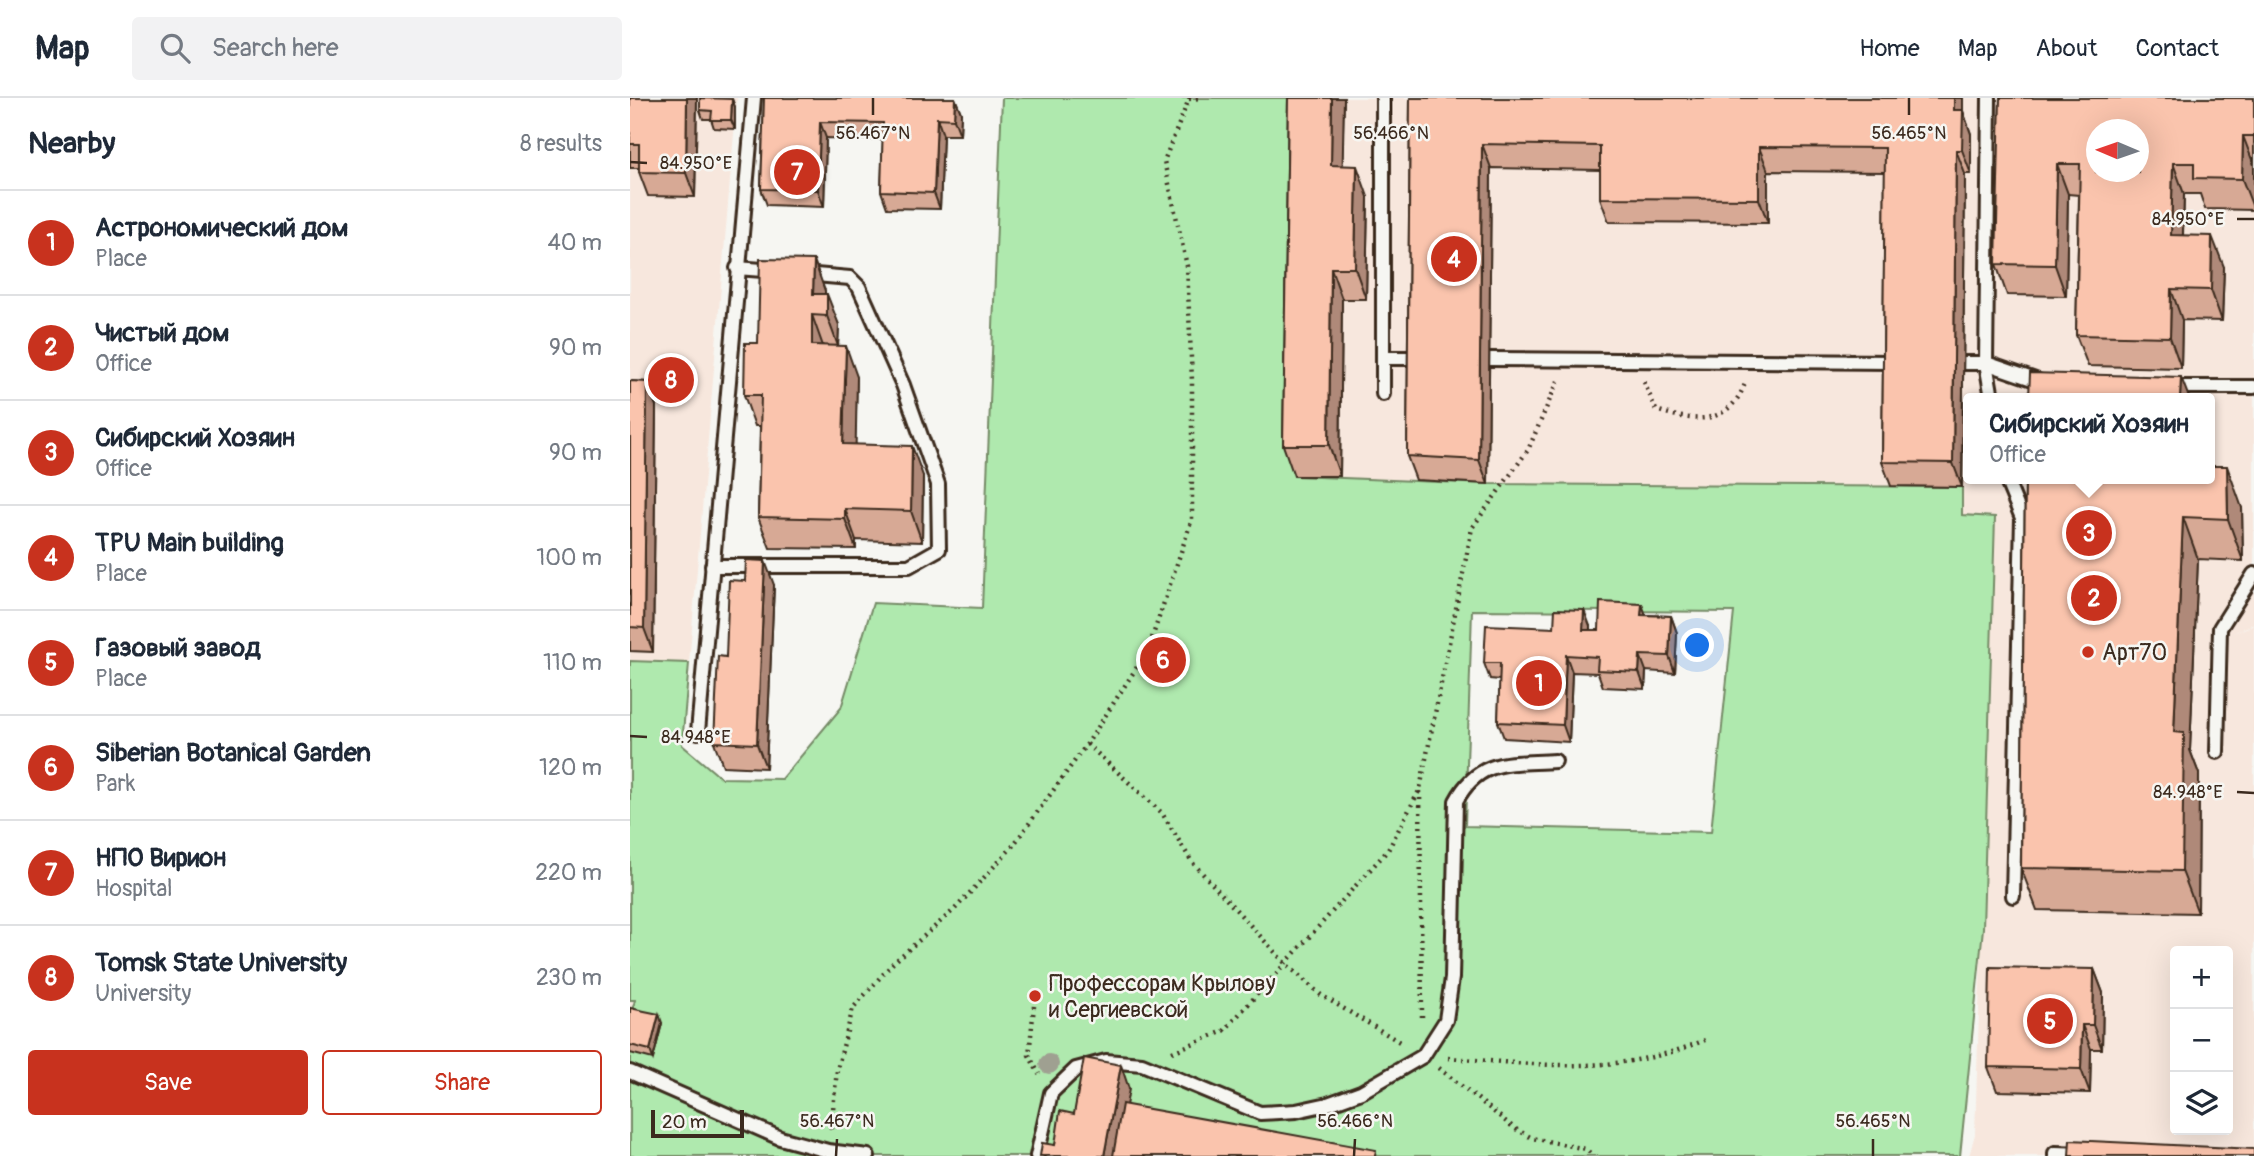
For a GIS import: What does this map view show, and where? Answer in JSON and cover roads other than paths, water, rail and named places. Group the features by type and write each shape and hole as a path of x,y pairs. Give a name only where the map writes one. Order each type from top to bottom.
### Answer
{"lane":[{"path":"698,732 754,98"},
{"path":"1383,98 1383,394"},
{"path":"1989,98 1986,363 1991,393"},
{"path":"712,566 909,566 939,549 938,484 903,384 859,287 850,278 737,268"},
{"path":"1383,358 1417,358"},
{"path":"1489,359 1892,362"},
{"path":"1963,363 1986,363 2053,386"},
{"path":"2160,387 2254,387"},
{"path":"2008,484 2022,518 2013,896"},
{"path":"2217,752 2220,628 2254,574"},
{"path":"1037,1156 1051,1093 1076,1069 1105,1061 1142,1065 1260,1113 1296,1111 1328,1104 1361,1092 1423,1056 1435,1042 1446,1020 1452,978 1456,801 1466,783 1490,765 1555,761"},
{"path":"630,1072 780,1138 828,1151 868,1156"},
{"path":"2055,1156 2056,1153 2096,1154"}],"place":[{"name":"НПО Вирион","path":"797,172"},
{"name":"TPU Main building","path":"1454,259"},
{"name":"Tomsk State University","path":"671,380"},
{"name":"Сибирский Хозяин","path":"2089,533"},
{"name":"Чистый дом","path":"2094,598"},
{"name":"Арт70","path":"2088,652"},
{"name":"Siberian Botanical Garden","path":"1163,660"},
{"name":"Астрономический дом","path":"1539,683"},
{"name":"Профессорам Крылову и Сергиевской","path":"1035,996"},
{"name":"Газовый завод","path":"2050,1021"}]}
